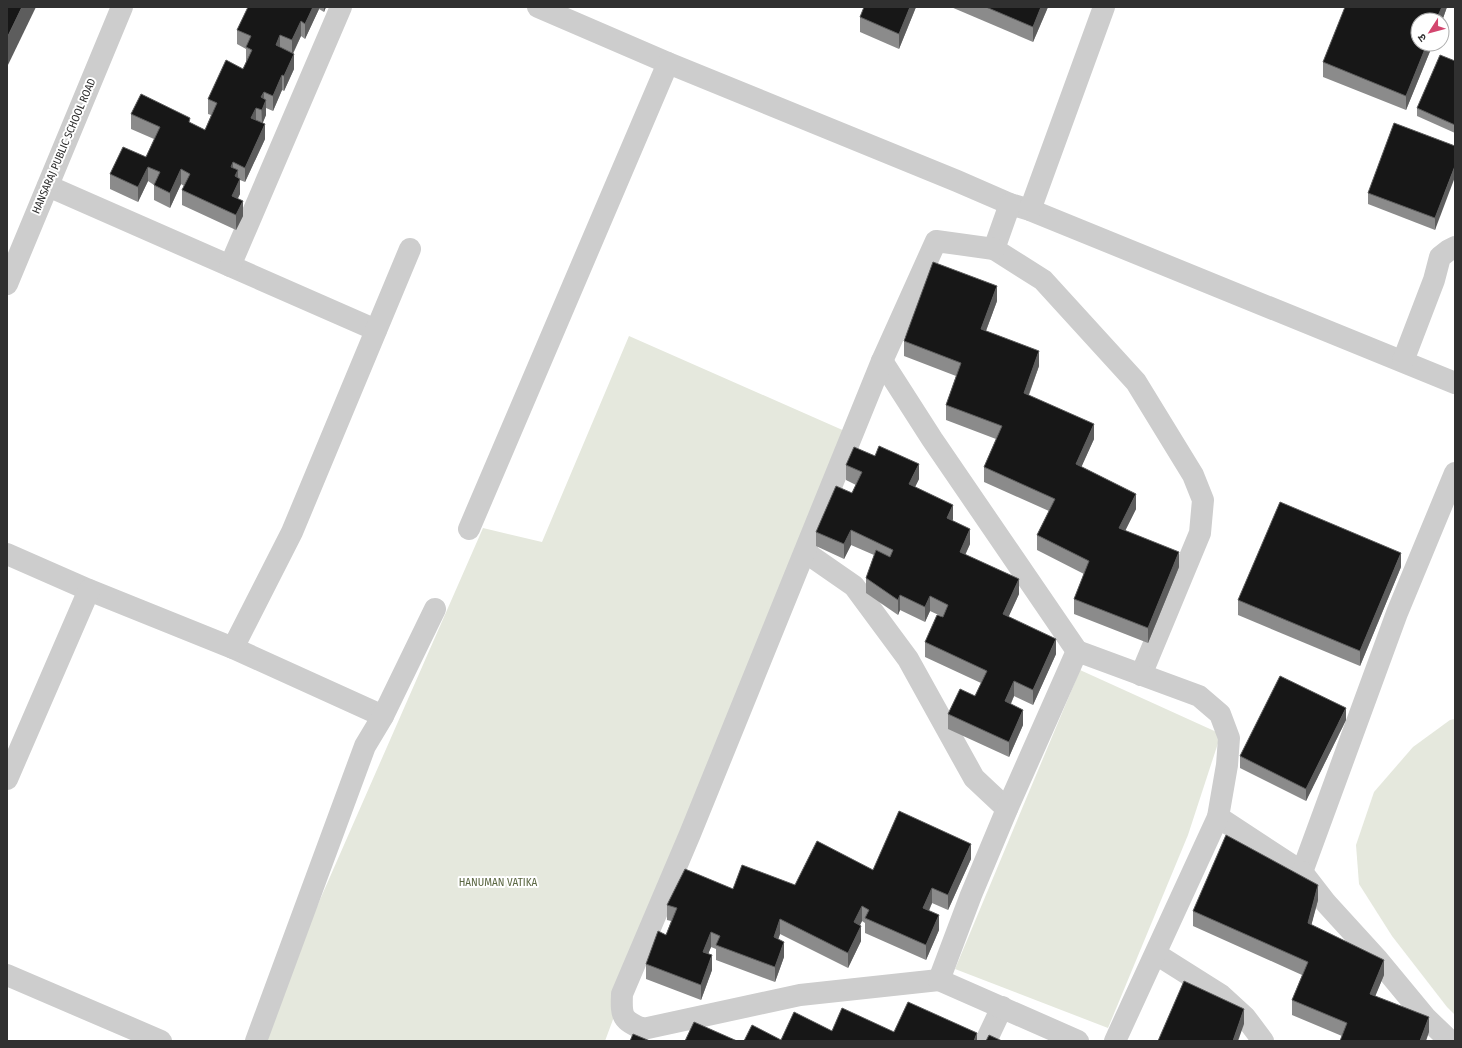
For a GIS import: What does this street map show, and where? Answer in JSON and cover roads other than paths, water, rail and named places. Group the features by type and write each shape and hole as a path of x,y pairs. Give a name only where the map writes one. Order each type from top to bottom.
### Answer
{"street":[{"name":"HANSARAJ PUBLIC SCHOOL ROAD","path":"7,284 122,7"},
{"path":"230,266 341,7"},
{"path":"538,7 668,63 1455,383"},
{"path":"994,249 1020,207 1104,7"},
{"path":"469,529 668,63"},
{"path":"48,186 376,330"},
{"path":"1078,1041 939,980 800,995 643,1029 629,1023 621,1012 622,994 690,834 882,361 936,241 994,249 1043,280 1136,382 1193,475 1203,500 1200,533 1141,675"},
{"path":"1403,362 1434,280 1440,257 1455,247"},
{"path":"233,648 292,532 410,249"},
{"path":"882,361 932,439 1077,652 1199,696 1220,714 1230,738 1218,817 1115,1041"},
{"path":"1302,872 1397,612 1455,473"},
{"path":"805,552 854,586 908,659 974,778 1007,809"},
{"path":"7,554 89,590 233,648 383,716"},
{"path":"7,778 89,590"},
{"path":"256,1041 365,746 383,716 435,609"},
{"path":"939,980 971,895 1007,809 1077,652"},
{"path":"1218,817 1302,872 1326,903 1378,960 1426,1018 1450,1041"},
{"path":"1156,954 1221,995 1245,1017 1263,1041"},
{"path":"7,975 161,1041"},
{"path":"986,1041 1002,1007"}],"park label":[{"name":"HANUMAN VATIKA","path":"498,882"}]}
